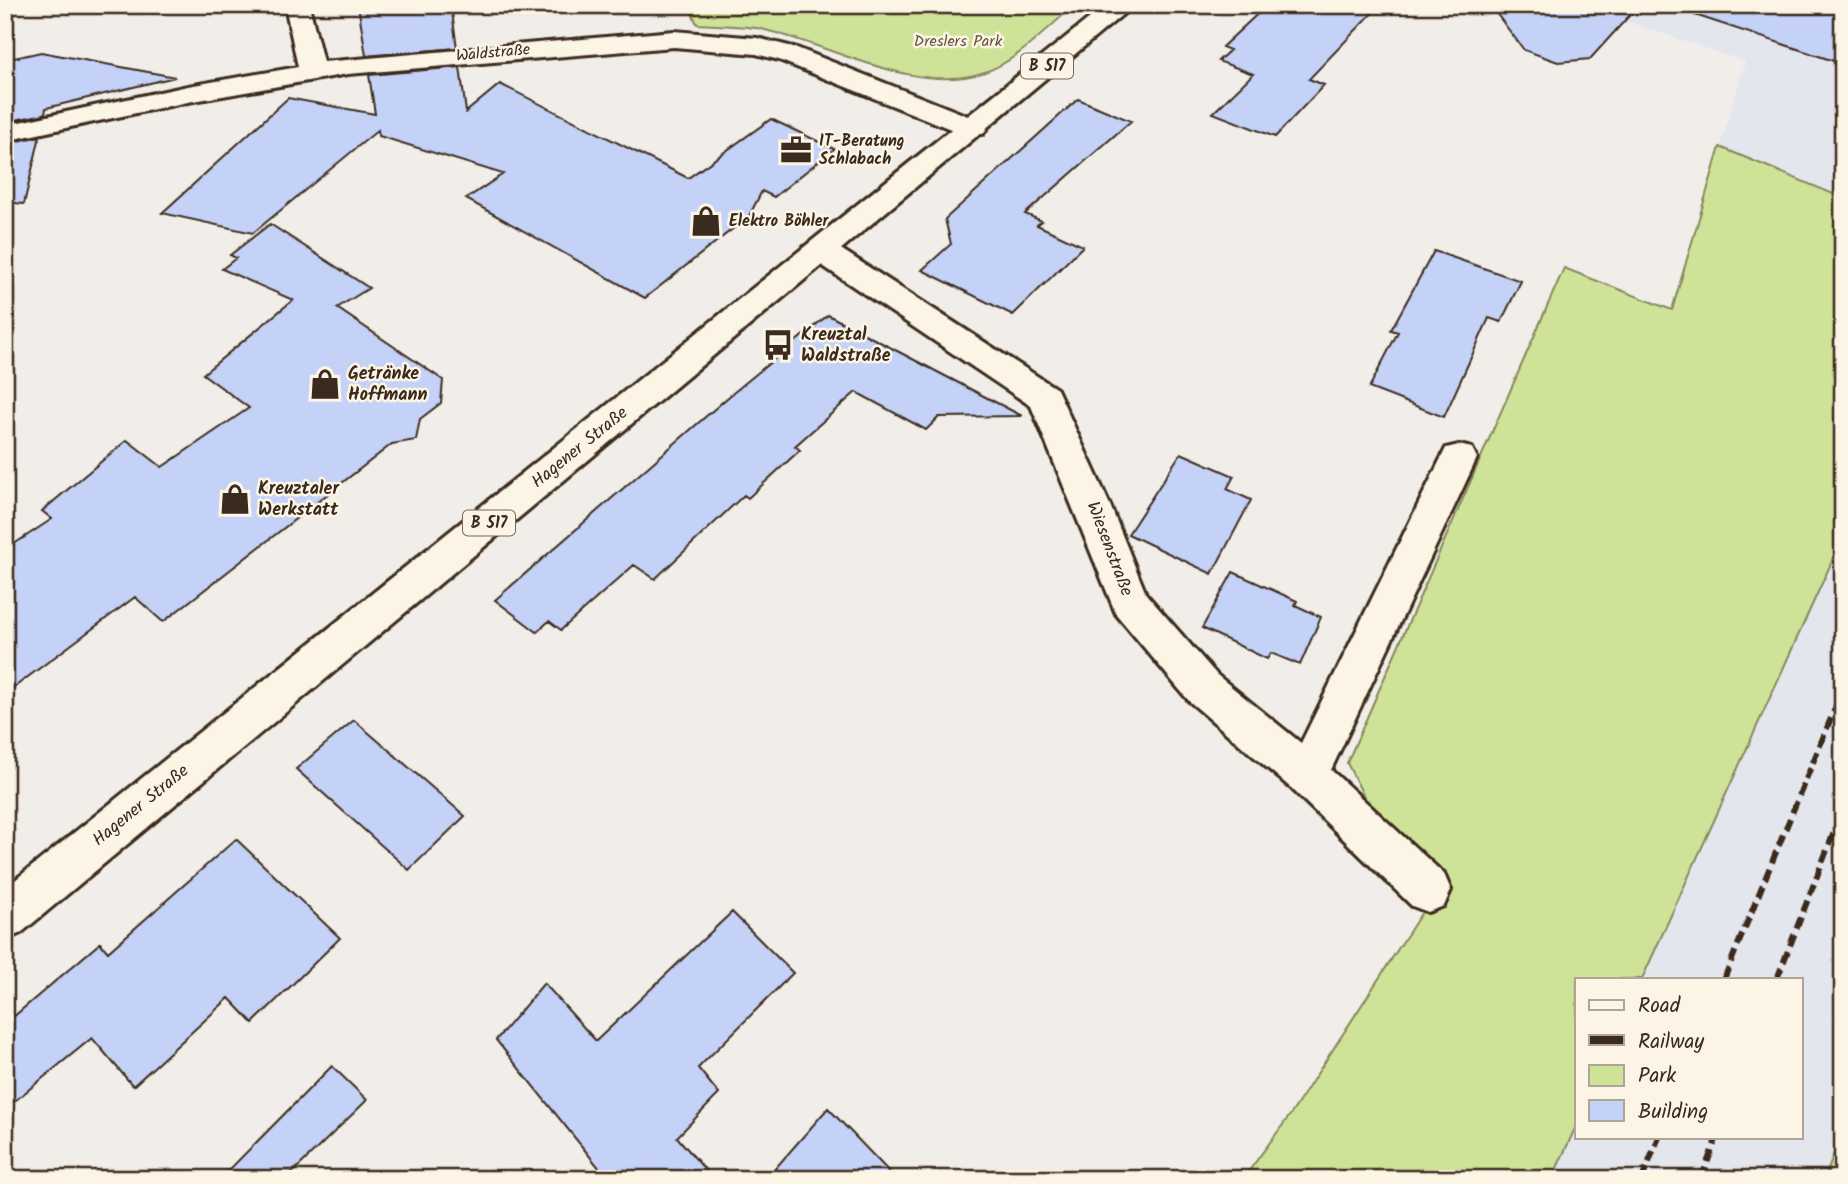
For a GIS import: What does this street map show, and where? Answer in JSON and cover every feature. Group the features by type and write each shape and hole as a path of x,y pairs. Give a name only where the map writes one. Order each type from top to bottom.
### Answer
{"street":[{"path":"297,5 312,72"},
{"name":"Hagener Straße","path":"5,917 1122,5"},
{"name":"Waldstraße","path":"5,133 188,94 312,72 622,41 713,41 757,46 789,54 972,128"},
{"name":"Wiesenstraße","path":"822,251 1045,398 1092,505 1129,603 1203,688 1307,775 1427,890"},
{"path":"1307,775 1459,458"}],"shaded area":[{"path":"1579,5 1843,5 1843,198 1720,147 1745,62"},
{"path":"1843,537 1843,1143 1831,1179 1552,1179 1575,1128 1575,1138 1802,1138 1802,978 1642,978"}],"green space":[{"name":"Dreslers Park","path":"688,5 1075,5 1032,43 997,67 958,78 929,78 870,64 756,28 697,24"},
{"path":"1720,147 1843,198 1843,537 1642,978 1575,978 1575,1128 1552,1179 1243,1179 1293,1111 1422,912 1347,763 1564,268 1672,310"},
{"path":"1843,1127 1843,1179 1825,1179"}],"building":[{"path":"358,5 451,5 457,48 366,56"},
{"path":"1267,5 1380,5 1309,79 1324,85 1275,137 1213,113 1253,74 1218,61 1230,50 1222,47"},
{"path":"1490,5 1639,5 1590,59 1558,62 1524,50"},
{"path":"1693,5 1843,5 1843,64 1692,14"},
{"path":"41,52 175,77 46,108 45,114 5,122 5,60"},
{"path":"460,67 466,112 500,84 688,178 771,119 834,149 774,197 762,191 749,216 645,298 466,199 503,174 379,136 378,130 253,233 162,213 288,98 375,114 369,75"},
{"path":"1078,99 1131,121 1025,214 1042,221 1037,225 1083,246 1013,315 922,270 951,244 945,219"},
{"path":"40,136 24,204 5,202 5,144"},
{"path":"270,224 369,288 337,308 443,380 441,403 420,419 416,440 392,444 163,622 135,597 5,694 5,550 52,519 42,511 127,440 162,467 249,408 203,374 293,300 222,269 236,258 230,255"},
{"path":"1434,251 1521,281 1501,322 1489,318 1444,417 1369,388 1398,332 1391,330"},
{"path":"828,315 1022,416 939,417 926,430 856,392 795,446 800,450 748,498 744,495 655,579 634,565 561,630 549,621 537,632 495,600 727,398"},
{"path":"1181,453 1234,476 1227,489 1251,500 1212,574 1128,534"},
{"path":"1233,572 1297,601 1295,605 1321,617 1300,665 1271,653 1267,659 1202,628"},
{"path":"354,720 465,816 409,870 296,769"},
{"path":"236,839 340,938 253,1023 229,998 133,1086 92,1038 5,1109 5,1024 100,943 108,952"},
{"path":"732,912 793,973 698,1068 719,1094 677,1137 713,1179 608,1179 496,1040 544,983 596,1041"},
{"path":"332,1066 367,1100 286,1179 220,1179"},
{"path":"828,1108 896,1179 766,1179"}],"railway":[{"path":"1724,978 1843,689"},
{"path":"1777,978 1843,809"},
{"path":"1642,1179 1659,1138"},
{"path":"1701,1179 1717,1138"}],"place":[{"name":"IT-Beratung Schlabach","path":"796,150"},
{"name":"Elektro Böhler","path":"706,221"},
{"name":"Kreuztal Waldstraße","path":"778,345"},
{"name":"Getränke Hoffmann","path":"325,384"},
{"name":"Kreuztaler Werkstatt","path":"235,499"}]}
